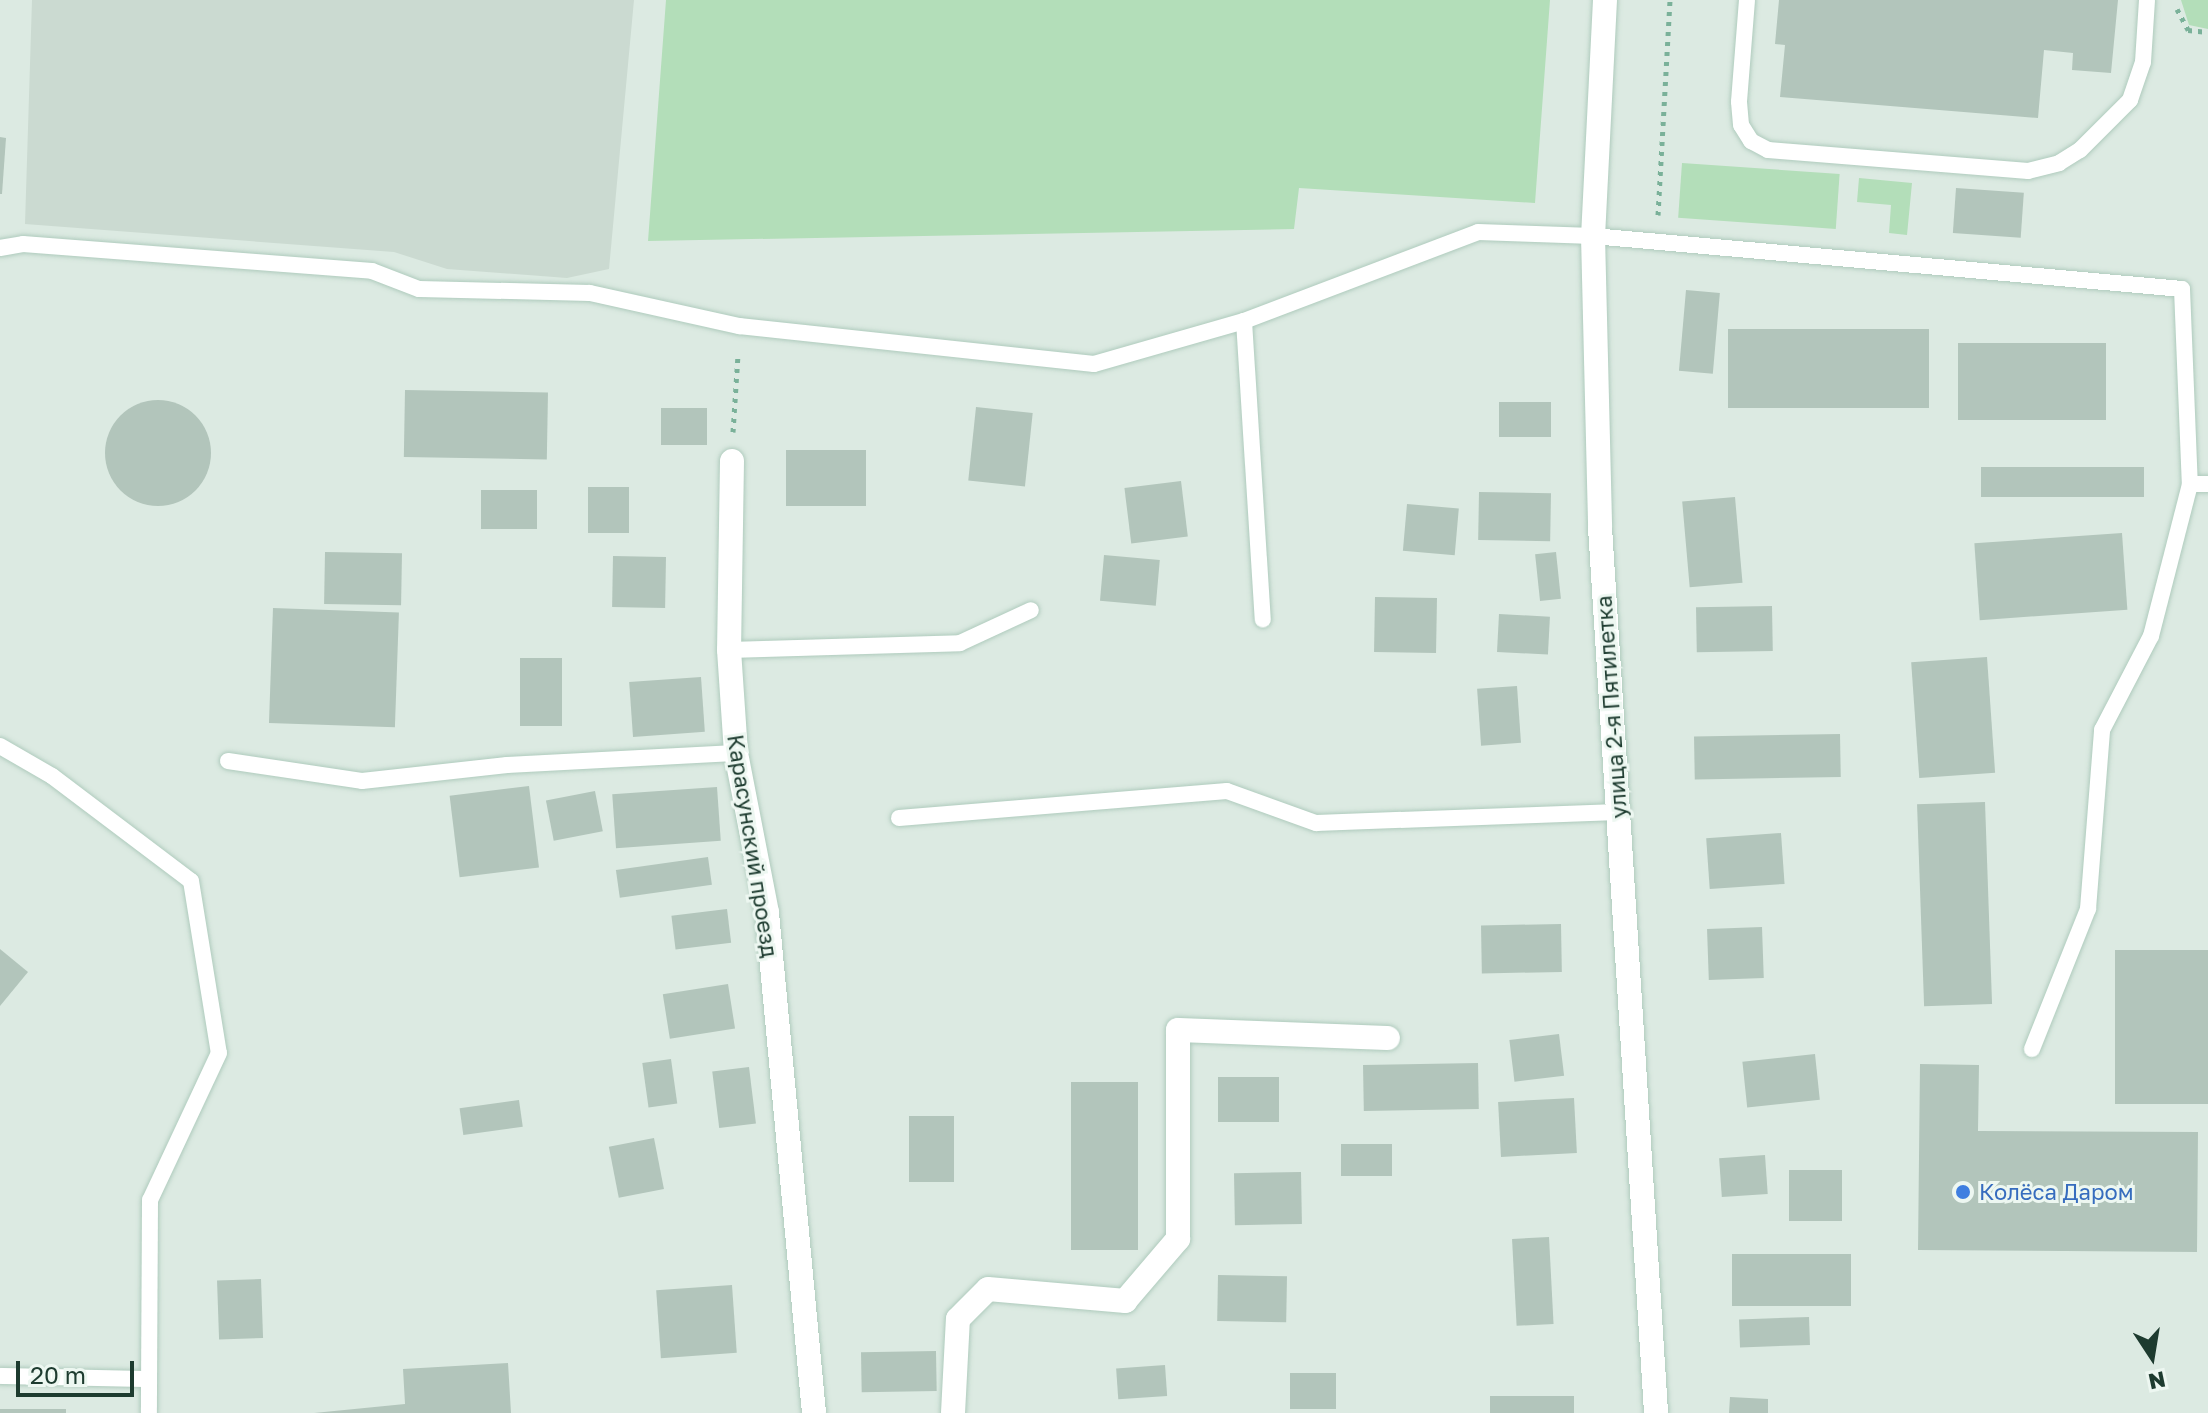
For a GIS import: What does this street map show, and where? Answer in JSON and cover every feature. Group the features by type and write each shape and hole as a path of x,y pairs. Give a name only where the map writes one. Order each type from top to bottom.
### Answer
{"street":[{"name":"улица 2-я Пятилетка","path":"1605,0 1593,236 1600,527 1656,1413"},
{"name":"Карасунский проезд","path":"732,461 729,650 736,753 767,913 814,1413"},
{"path":"953,1413 958,1319 988,1289 1125,1301 1178,1239 1178,1030 1388,1038"}],"lane":[{"path":"1747,0 1739,102 1741,125 1751,141 1768,150 2028,171 2059,163 2080,150 2130,100 2143,62 2147,0"},
{"path":"0,248 23,244 372,271 419,289 590,293 739,326 1094,364 1244,321 1478,232 1657,241 2182,289 2190,484 2151,636 2102,730 2088,909 2032,1049"},
{"path":"1244,321 1263,619"},
{"path":"2190,484 2208,484"},
{"path":"729,650 960,643 1031,610"},
{"path":"0,746 52,776 191,881 219,1053 150,1200 149,1413"},
{"path":"228,761 362,781 507,765 736,753"},
{"path":"899,818 1227,791 1316,823 1618,812"},
{"path":"0,1376 148,1379"}],"path":[{"path":"1657,241 1670,0"},
{"path":"2177,0 2180,23 2188,30 2208,32"},
{"path":"732,461 739,326"}],"shaded area":[{"path":"32,0 634,0 609,269 567,278 447,269 394,252 25,224"}],"green space":[{"path":"666,0 1550,0 1535,203 1299,188 1294,229 648,241"},
{"path":"2181,0 2208,0 2208,29 2189,25"},
{"path":"1682,163 1840,174 1836,229 1678,218"},
{"path":"1859,178 1912,183 1907,235 1889,233 1891,205 1857,202"}],"building":[{"path":"1779,0 2118,0 2111,73 2072,70 2073,53 2044,50 2038,118 1780,97 1785,45 1775,44"},
{"path":"0,137 6,138 2,194 0,194"},
{"path":"1956,188 2024,193 2021,238 1953,233"},
{"path":"1686,290 1720,293 1713,374 1679,371"},
{"path":"1728,329 1929,329 1929,408 1728,408"},
{"path":"1958,343 2106,343 2106,420 1958,420"},
{"path":"405,390 548,392 547,459 404,457"},
{"path":"158,400 178,404 196,415 207,433 211,453 207,473 196,491 178,502 158,506 138,502 120,491 109,473 105,453 109,433 120,415 138,404"},
{"path":"1499,402 1551,402 1551,437 1499,437"},
{"path":"976,407 1033,413 1025,487 968,481"},
{"path":"661,408 707,408 707,445 661,445"},
{"path":"786,450 866,450 866,506 786,506"},
{"path":"1981,467 2144,467 2144,497 1981,497"},
{"path":"1181,481 1188,537 1131,544 1124,488"},
{"path":"588,487 629,487 629,533 588,533"},
{"path":"481,490 537,490 537,529 481,529"},
{"path":"1479,492 1551,493 1550,541 1478,540"},
{"path":"1735,497 1742,583 1690,587 1682,502"},
{"path":"1407,504 1459,509 1455,555 1403,551"},
{"path":"2122,533 2127,610 1980,620 1974,543"},
{"path":"325,552 402,553 401,605 324,604"},
{"path":"1556,552 1561,599 1540,601 1535,554"},
{"path":"1104,555 1160,560 1156,606 1100,601"},
{"path":"613,556 666,557 665,608 612,607"},
{"path":"1375,597 1437,598 1436,653 1374,652"},
{"path":"1772,606 1773,651 1697,652 1696,607"},
{"path":"273,608 399,612 395,727 269,723"},
{"path":"1499,614 1550,617 1548,655 1497,652"},
{"path":"1987,657 1995,773 1919,778 1911,662"},
{"path":"520,658 562,658 562,726 520,726"},
{"path":"701,677 705,732 633,737 629,682"},
{"path":"1517,686 1521,743 1481,746 1477,689"},
{"path":"1840,734 1841,777 1695,780 1694,737"},
{"path":"529,786 539,867 460,877 450,796"},
{"path":"717,787 721,841 616,848 612,794"},
{"path":"595,791 603,831 554,841 546,801"},
{"path":"1985,802 1992,1004 1924,1006 1917,804"},
{"path":"1781,833 1785,884 1710,889 1706,838"},
{"path":"708,857 712,885 620,898 616,870"},
{"path":"727,909 731,943 676,950 671,916"},
{"path":"1561,924 1562,972 1482,973 1481,925"},
{"path":"1762,927 1764,978 1709,980 1707,929"},
{"path":"0,949 28,972 0,1006"},
{"path":"2115,950 2208,950 2208,1104 2115,1104"},
{"path":"728,984 735,1028 670,1039 663,994"},
{"path":"1559,1034 1564,1076 1514,1082 1509,1040"},
{"path":"1815,1054 1820,1100 1747,1107 1742,1062"},
{"path":"671,1059 677,1104 649,1108 642,1063"},
{"path":"1478,1063 1479,1109 1364,1111 1363,1065"},
{"path":"1920,1064 1979,1065 1978,1131 2198,1132 2197,1252 1918,1250"},
{"path":"749,1067 756,1124 719,1128 712,1072"},
{"path":"1218,1077 1279,1077 1279,1122 1218,1122"},
{"path":"1071,1082 1138,1082 1138,1250 1071,1250"},
{"path":"1574,1098 1577,1153 1501,1157 1498,1102"},
{"path":"519,1100 523,1127 463,1135 460,1108"},
{"path":"909,1116 954,1116 954,1182 909,1182"},
{"path":"654,1138 664,1189 619,1198 609,1147"},
{"path":"1341,1144 1392,1144 1392,1176 1341,1176"},
{"path":"1765,1155 1768,1194 1722,1197 1719,1158"},
{"path":"1789,1170 1842,1170 1842,1221 1789,1221"},
{"path":"1301,1172 1302,1224 1235,1225 1234,1173"},
{"path":"1549,1237 1554,1324 1517,1326 1512,1239"},
{"path":"1732,1254 1851,1254 1851,1306 1732,1306"},
{"path":"1218,1275 1287,1276 1286,1322 1217,1321"},
{"path":"261,1279 263,1338 219,1339 217,1281"},
{"path":"732,1285 737,1353 661,1358 656,1290"},
{"path":"1809,1317 1810,1345 1740,1347 1739,1319"},
{"path":"936,1351 937,1391 862,1392 861,1352"},
{"path":"508,1363 511,1413 314,1413 405,1404 403,1369"},
{"path":"1165,1365 1167,1396 1118,1399 1116,1368"},
{"path":"1290,1373 1336,1373 1336,1409 1290,1409"},
{"path":"1490,1396 1574,1396 1574,1413 1490,1413"},
{"path":"1730,1397 1768,1399 1768,1413 1729,1413"},
{"path":"0,1409 66,1409 66,1413 0,1413"}],"place":[{"name":"Колёса Даром","path":"1963,1192"}]}
